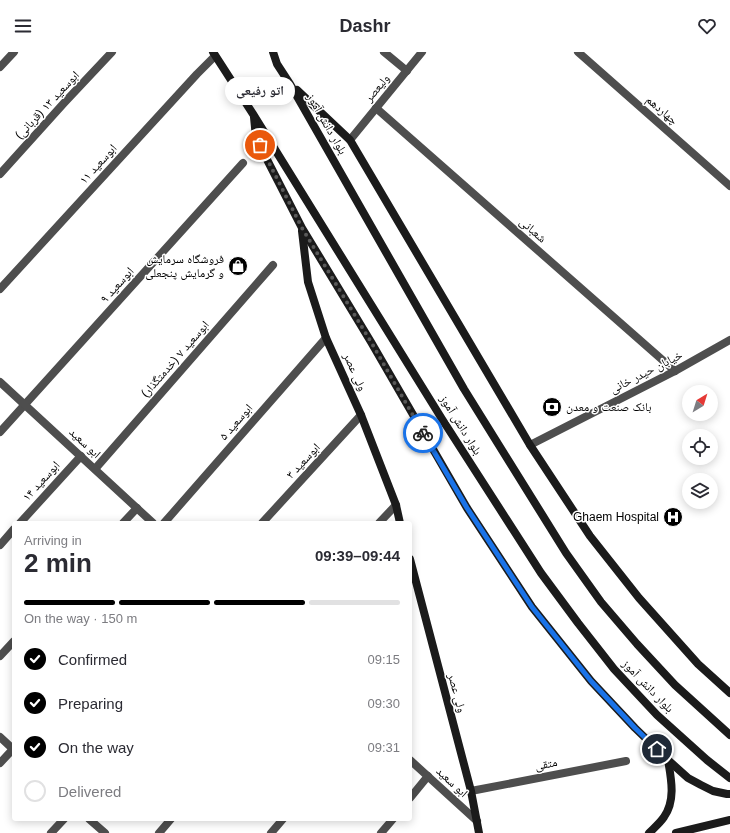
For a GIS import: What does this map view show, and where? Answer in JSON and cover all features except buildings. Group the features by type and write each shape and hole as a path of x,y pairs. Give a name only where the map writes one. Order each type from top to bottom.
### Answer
{"main road":[{"path":"269,52 277,64"},
{"name":"بلوار دانش آموز","path":"273,52 277,64 290,84 464,389 566,553 601,602 637,644 675,685 730,735"},
{"name":"بلوار دانش آموز","path":"214,54 254,114 438,413 541,573 614,669 657,715 707,760 730,778"},
{"path":"290,84 350,140 530,445 590,536 639,598 698,664 730,693"},
{"path":"254,114 256,138 302,228 371,342 467,508 532,607 591,681 635,728 668,760 688,778 713,791 729,794"},
{"name":"ولی عصر","path":"302,228 308,282 326,338 361,415 396,505 400,521"},
{"name":"ولی عصر","path":"412,567 471,791 479,833"},
{"path":"649,833 664,816 670,804 672,788 668,760"},
{"path":"676,833 730,820"}],"street":[{"path":"0,68 14,52"},
{"name":"ابوسعید ۱۳ (قربانی)","path":"0,174 112,52"},
{"path":"384,52 407,70"},
{"name":"ولیعصر","path":"350,140 422,52"},
{"name":"چهاردهم","path":"578,52 730,186"},
{"name":"ابوسعید ۱۱","path":"0,289 214,54"},
{"name":"شعبانی","path":"376,108 675,371"},
{"name":"ابوسعید ۹","path":"0,432 243,163"},
{"name":"ابوسعید ۷ (خدمتگذار)","path":"95,469 273,265"},
{"name":"ابوسعید ۵","path":"166,521 326,338"},
{"name":"خیابان حیدر خانی","path":"530,445 675,371 730,340"},
{"name":"ابو سعید","path":"0,382 151,521"},
{"name":"ابوسعید ۳","path":"264,521 361,415"},
{"name":"ابوسعید ۱۴","path":"22,521 81,456"},
{"path":"382,521 396,505"},
{"path":"125,521 137,508"},
{"path":"0,545 12,531"},
{"path":"0,656 12,643"},
{"path":"0,738 12,747"},
{"path":"0,763 12,751"},
{"name":"متقی","path":"471,791 626,760"},
{"name":"ابو سعید","path":"412,762 477,821"},
{"path":"412,796 428,776"},
{"path":"51,833 62,821"},
{"path":"92,821 105,833"},
{"path":"159,833 169,821"},
{"path":"271,833 281,821"},
{"path":"381,833 391,821"}],"way so far":[{"path":"260,145 302,228 371,342 423,433"}],"place":[{"name":"اتو رفیعی","path":"260,145"},
{"name":"فروشگاه سرمایش و گرمایش پنجعلی","path":"238,266"},
{"name":"بانک صنعت و معدن","path":"552,407"},
{"name":"Ghaem Hospital","path":"673,517"}],"route":[{"path":"423,433 467,508 532,607 591,681 657,749"}]}
